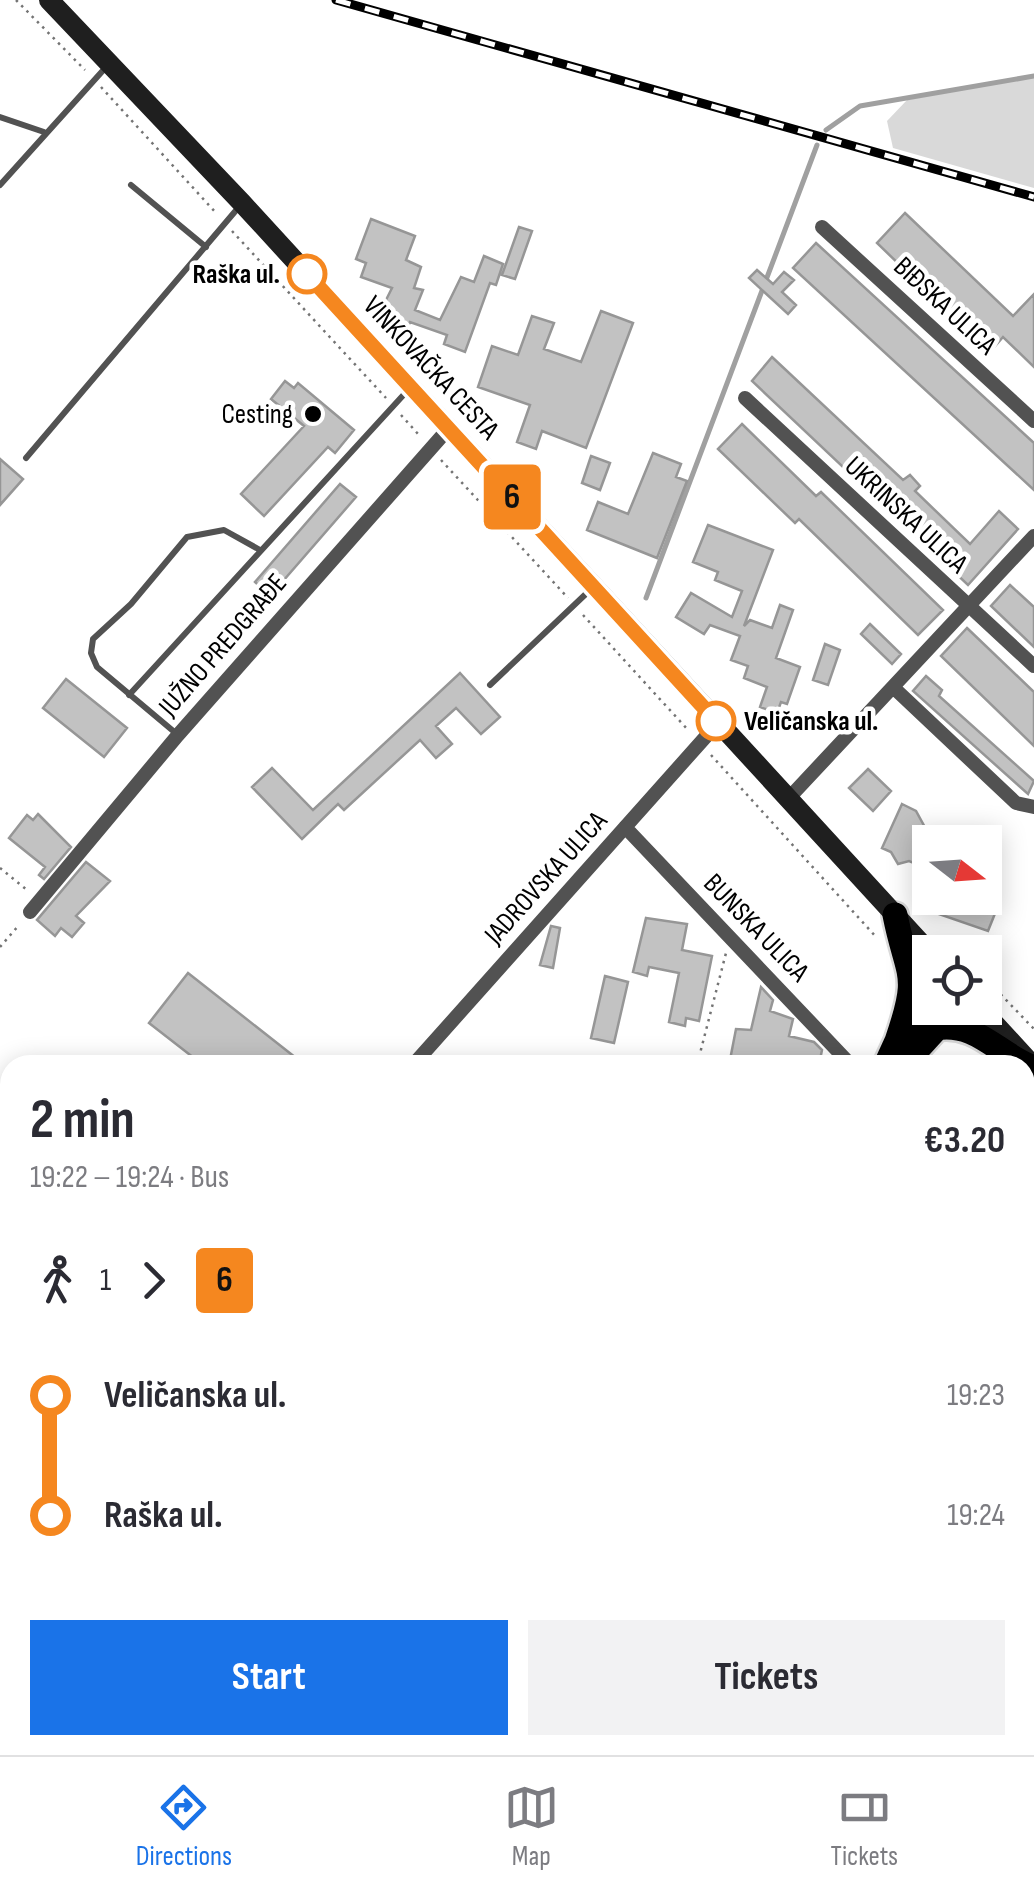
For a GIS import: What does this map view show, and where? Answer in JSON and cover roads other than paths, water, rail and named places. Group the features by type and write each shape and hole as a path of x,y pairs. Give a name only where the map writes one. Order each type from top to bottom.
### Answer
{"highway":[{"path":"894,915 913,972 900,1053"},
{"path":"900,1053 916,1025"},
{"path":"900,1053 939,1025"},
{"path":"936,1028 952,1025 977,1032 1007,1055"}],"main road":[{"name":"VINKOVAČKA CESTA","path":"49,0 111,62 595,586 912,935"},
{"path":"996,1025 1023,1055"}],"street":[{"name":"BIĐSKA ULICA","path":"822,227 1034,422"},
{"name":"UKRINSKA ULICA","path":"745,398 1034,666"},
{"name":"JUŽNO PREDGRAĐE","path":"30,912 178,735 449,428"},
{"path":"788,799 1034,536"},
{"path":"894,688 1016,803 1032,811"},
{"name":"JADROVSKA ULICA","path":"421,1055 718,723"},
{"name":"BUNSKA ULICA","path":"625,827 842,1055"}],"lane":[{"path":"0,185 111,62"},
{"path":"0,118 44,132"},
{"path":"131,185 206,247"},
{"path":"26,458 242,204"},
{"path":"129,695 410,387"},
{"path":"178,735 96,667 90,653 94,639 131,604 187,536 224,530 260,550"},
{"path":"490,685 595,586"}],"waterway":[{"path":"826,130 860,106 1034,76"},
{"path":"646,598 817,145"}],"railway":[{"path":"336,0 1034,197"}],"place":[{"name":"Raška ul.","path":"307,274"},
{"name":"Cesting","path":"313,414"},
{"name":"Veličanska ul.","path":"716,721"}]}
